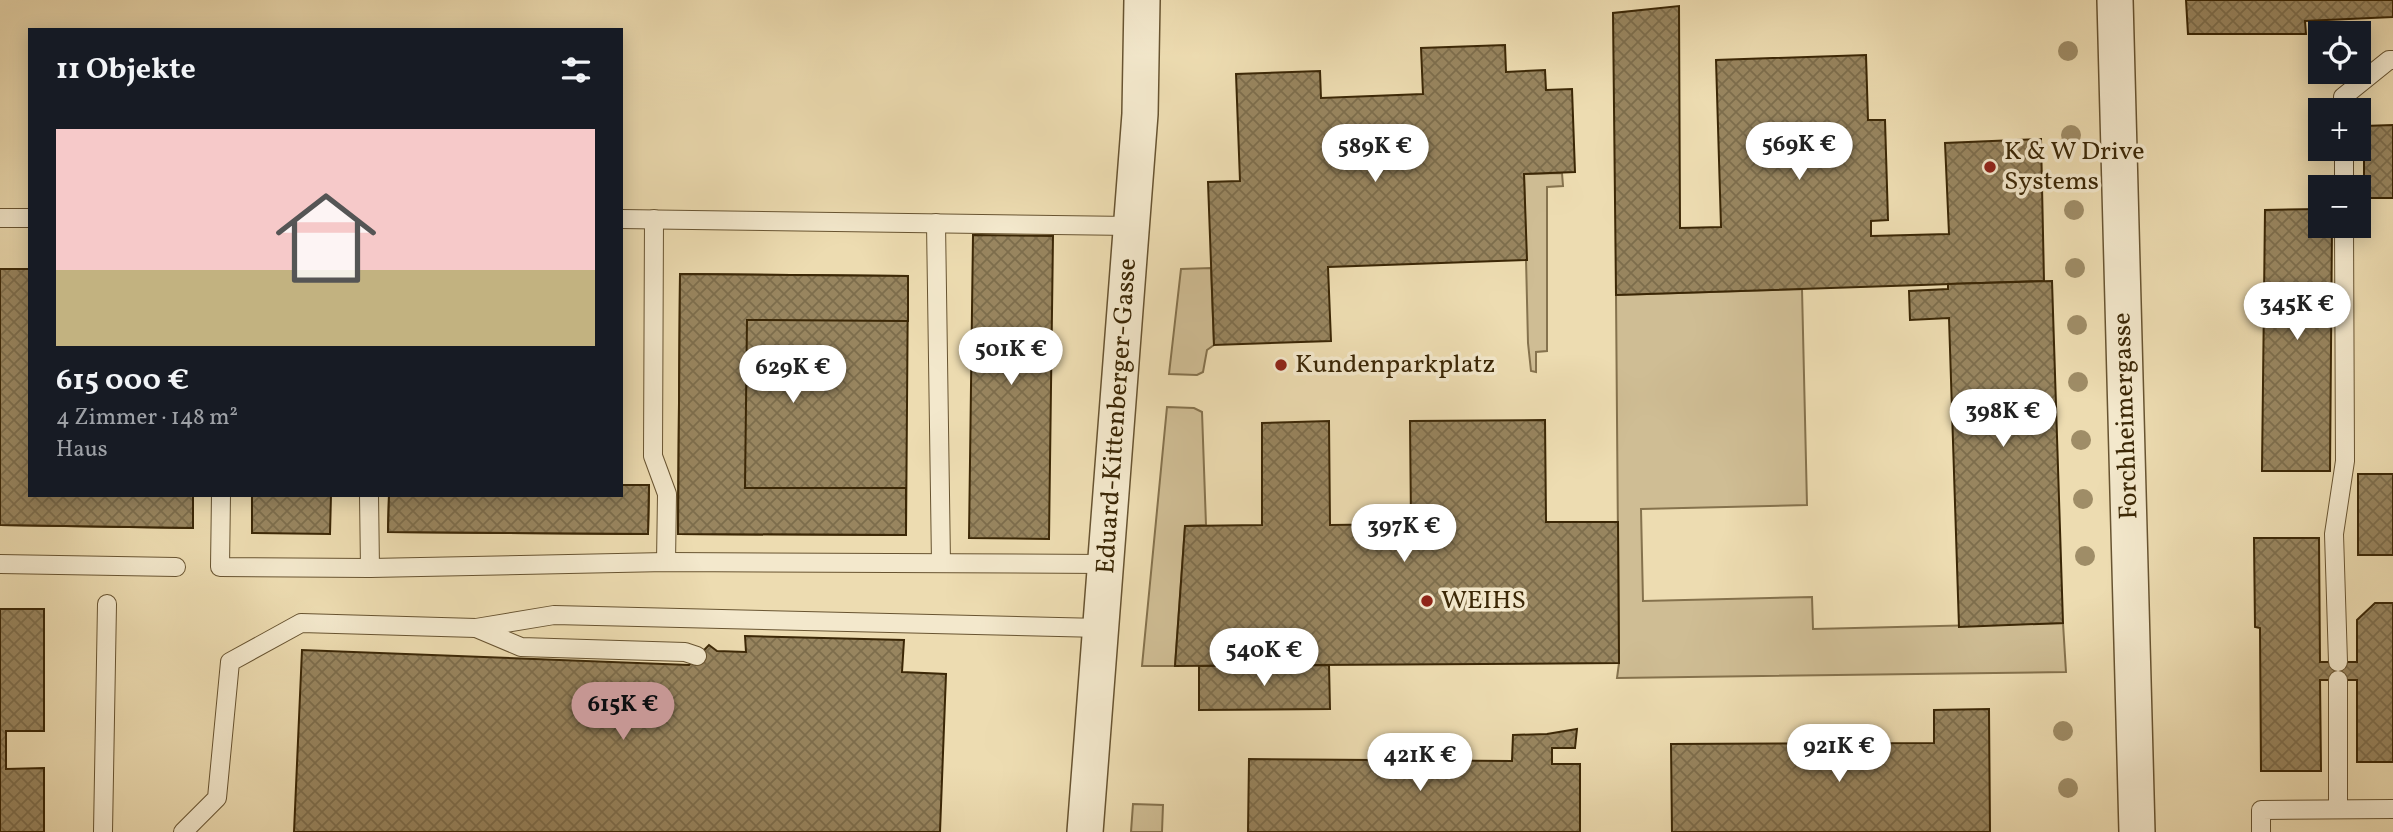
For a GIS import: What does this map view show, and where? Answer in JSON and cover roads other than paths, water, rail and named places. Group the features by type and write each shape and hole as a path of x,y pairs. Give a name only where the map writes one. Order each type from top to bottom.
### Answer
{"street":[{"name":"Eduard-Kittenberger-Gasse","path":"1085,832 1140,114 1142,0"},
{"name":"Forchheimergasse","path":"2115,0 2137,832"}],"lane":[{"path":"2343,98 2389,60 2393,60"},
{"path":"0,218 28,218"},
{"path":"623,219 1131,226"},
{"path":"654,219 653,456 667,494 666,562"},
{"path":"936,223 941,564"},
{"path":"2338,809 2334,534 2345,461 2344,238"},
{"path":"221,497 220,567 370,568 666,562 1105,564"},
{"path":"369,497 370,568"},
{"path":"0,564 176,566"},
{"path":"103,832 107,604"},
{"path":"183,832 217,798 230,663 301,623 476,628 555,615 1101,628"},
{"path":"476,628 522,647 685,652 697,656"},
{"path":"2261,832 2261,810 2393,809"}],"place":[{"name":"K & W Drive Systems","path":"1990,167"},
{"name":"Kundenparkplatz","path":"1281,365"},
{"name":"WEIHS","path":"1427,601"}]}
